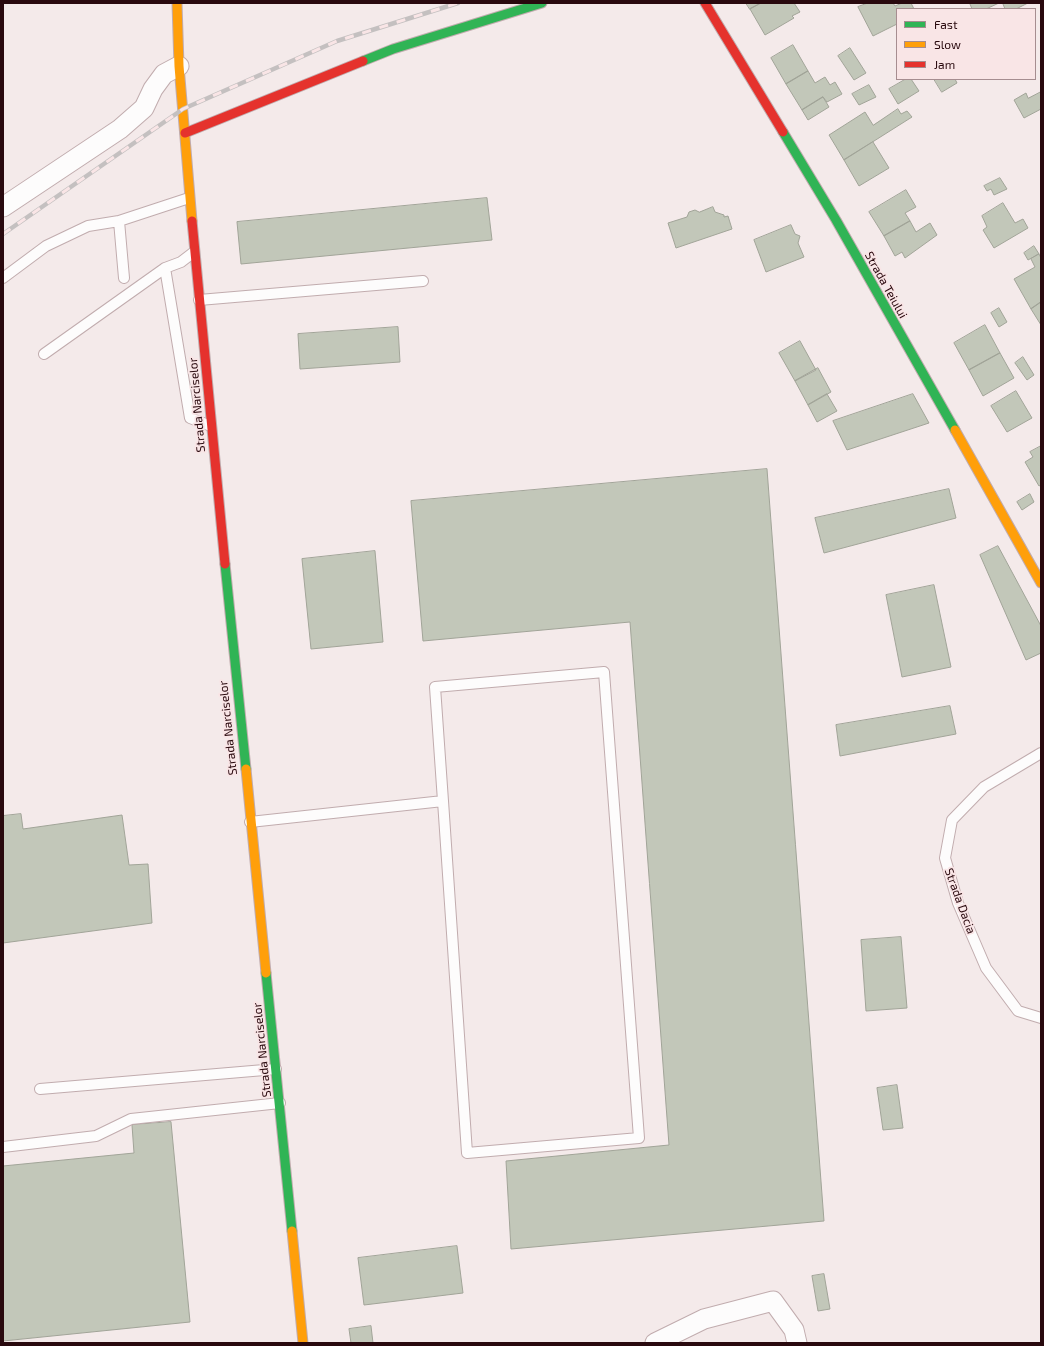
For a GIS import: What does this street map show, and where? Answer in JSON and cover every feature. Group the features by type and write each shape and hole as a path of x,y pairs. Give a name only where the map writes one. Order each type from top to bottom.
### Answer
{"main road":[{"name":"Strada Narciselor","path":"177,3 179,66 194,252 303,1343"},
{"path":"185,133 393,49 542,3"},
{"name":"Strada Teiului","path":"705,3 836,220 1041,583"}],"street":[{"path":"3,206 120,129 144,108 153,89 164,74 179,66"},
{"path":"654,1343 704,1319 773,1301 794,1330 797,1343"}],"lane":[{"path":"3,278 46,246 88,226 119,221 189,198"},
{"path":"119,221 124,278"},
{"path":"44,354 165,268 180,262 194,252"},
{"path":"165,268 190,418 211,426"},
{"path":"199,300 423,281"},
{"path":"604,672 639,1138 467,1153 443,800 435,687 604,672"},
{"name":"Strada Dacia","path":"1041,753 984,787 952,820 945,858 958,903 986,968 1018,1011 1041,1018"},
{"path":"250,822 443,800"},
{"path":"40,1089 276,1070"},
{"path":"3,1147 96,1136 131,1119 280,1103"}],"building":[{"path":"746,3 761,3 750,9"},
{"path":"761,3 794,3 800,12 792,16 794,18 765,35 750,9"},
{"path":"868,3 893,3 895,6 902,3 911,3 914,8 896,8 896,24 873,36 858,7"},
{"path":"999,3 988,8 972,8 970,4"},
{"path":"1028,3 1018,8 1005,8 1003,4"},
{"path":"793,45 808,71 786,84 771,58"},
{"path":"850,48 866,73 854,80 838,56"},
{"path":"808,71 815,83 825,77 830,85 835,82 842,94 827,102 823,97 802,110 786,84"},
{"path":"904,80 912,80 919,91 898,104 889,89"},
{"path":"935,80 956,80 957,83 942,92"},
{"path":"869,85 876,97 859,105 852,94"},
{"path":"1041,92 1041,109 1024,118 1014,100 1026,93 1028,98"},
{"path":"823,97 829,107 808,120 802,110"},
{"path":"898,109 901,114 907,111 912,117 844,160 829,135 865,112 873,125"},
{"path":"873,142 889,168 859,186 844,160"},
{"path":"1000,178 1007,189 994,195 991,189 987,191 984,186"},
{"path":"906,190 916,207 905,213 910,221 884,236 869,212"},
{"path":"487,198 492,240 241,264 237,222"},
{"path":"1003,203 1015,223 1023,219 1028,228 994,248 983,230 987,227 982,216"},
{"path":"713,207 715,212 724,215 724,217 728,216 732,229 676,248 668,223 687,217 689,212 695,210 699,212"},
{"path":"910,221 916,232 930,223 937,235 905,258 902,252 895,256 884,236"},
{"path":"791,225 795,234 800,236 798,243 804,257 766,272 754,240"},
{"path":"1034,246 1039,254 1028,260 1024,253"},
{"path":"1039,254 1041,258 1041,302 1031,309 1014,279 1035,267 1031,259"},
{"path":"1041,302 1041,325 1031,309"},
{"path":"999,308 1007,322 999,327 991,313"},
{"path":"985,325 1000,353 969,370 954,343"},
{"path":"398,327 400,362 300,369 298,334"},
{"path":"800,341 816,370 795,381 779,353"},
{"path":"1000,353 1014,378 983,396 969,370"},
{"path":"1023,357 1034,375 1027,380 1015,363"},
{"path":"818,368 831,392 808,405 795,381"},
{"path":"1016,391 1032,418 1007,432 991,406"},
{"path":"827,394 837,411 817,422 808,405"},
{"path":"913,394 929,423 847,450 833,421"},
{"path":"1041,446 1041,485 1039,486 1025,462 1033,457 1030,452"},
{"path":"767,469 824,1221 511,1249 506,1161 669,1145 630,622 423,641 411,501"},
{"path":"949,489 956,518 824,553 815,518"},
{"path":"1030,494 1034,502 1022,510 1017,502"},
{"path":"998,546 1041,626 1041,653 1026,660 980,555"},
{"path":"375,551 383,642 311,649 302,559"},
{"path":"934,585 951,667 902,677 886,595"},
{"path":"950,706 956,734 840,756 836,725"},
{"path":"21,814 23,829 122,815 129,865 148,864 152,923 3,943 3,816"},
{"path":"901,937 907,1008 866,1011 861,940"},
{"path":"897,1085 903,1128 883,1130 877,1088"},
{"path":"171,1122 190,1322 3,1341 3,1166 134,1153 132,1125"},
{"path":"457,1246 463,1293 364,1305 358,1258"},
{"path":"824,1274 830,1309 818,1311 812,1276"},
{"path":"371,1326 373,1343 351,1343 349,1329"}],"railway":[{"path":"3,234 183,109 337,41 458,3"}],"traffic: fast":[{"path":"363,61 393,49 542,3"},
{"path":"783,132 836,220 955,430"},
{"path":"225,564 246,769"},
{"path":"266,973 292,1231"}],"traffic: slow":[{"path":"177,3 179,66 192,221"},
{"path":"955,430 1041,583"},
{"path":"246,769 266,973"},
{"path":"292,1231 303,1343"}],"traffic: jam":[{"path":"705,3 783,132"},
{"path":"185,133 363,61"},
{"path":"192,221 225,564"}]}
